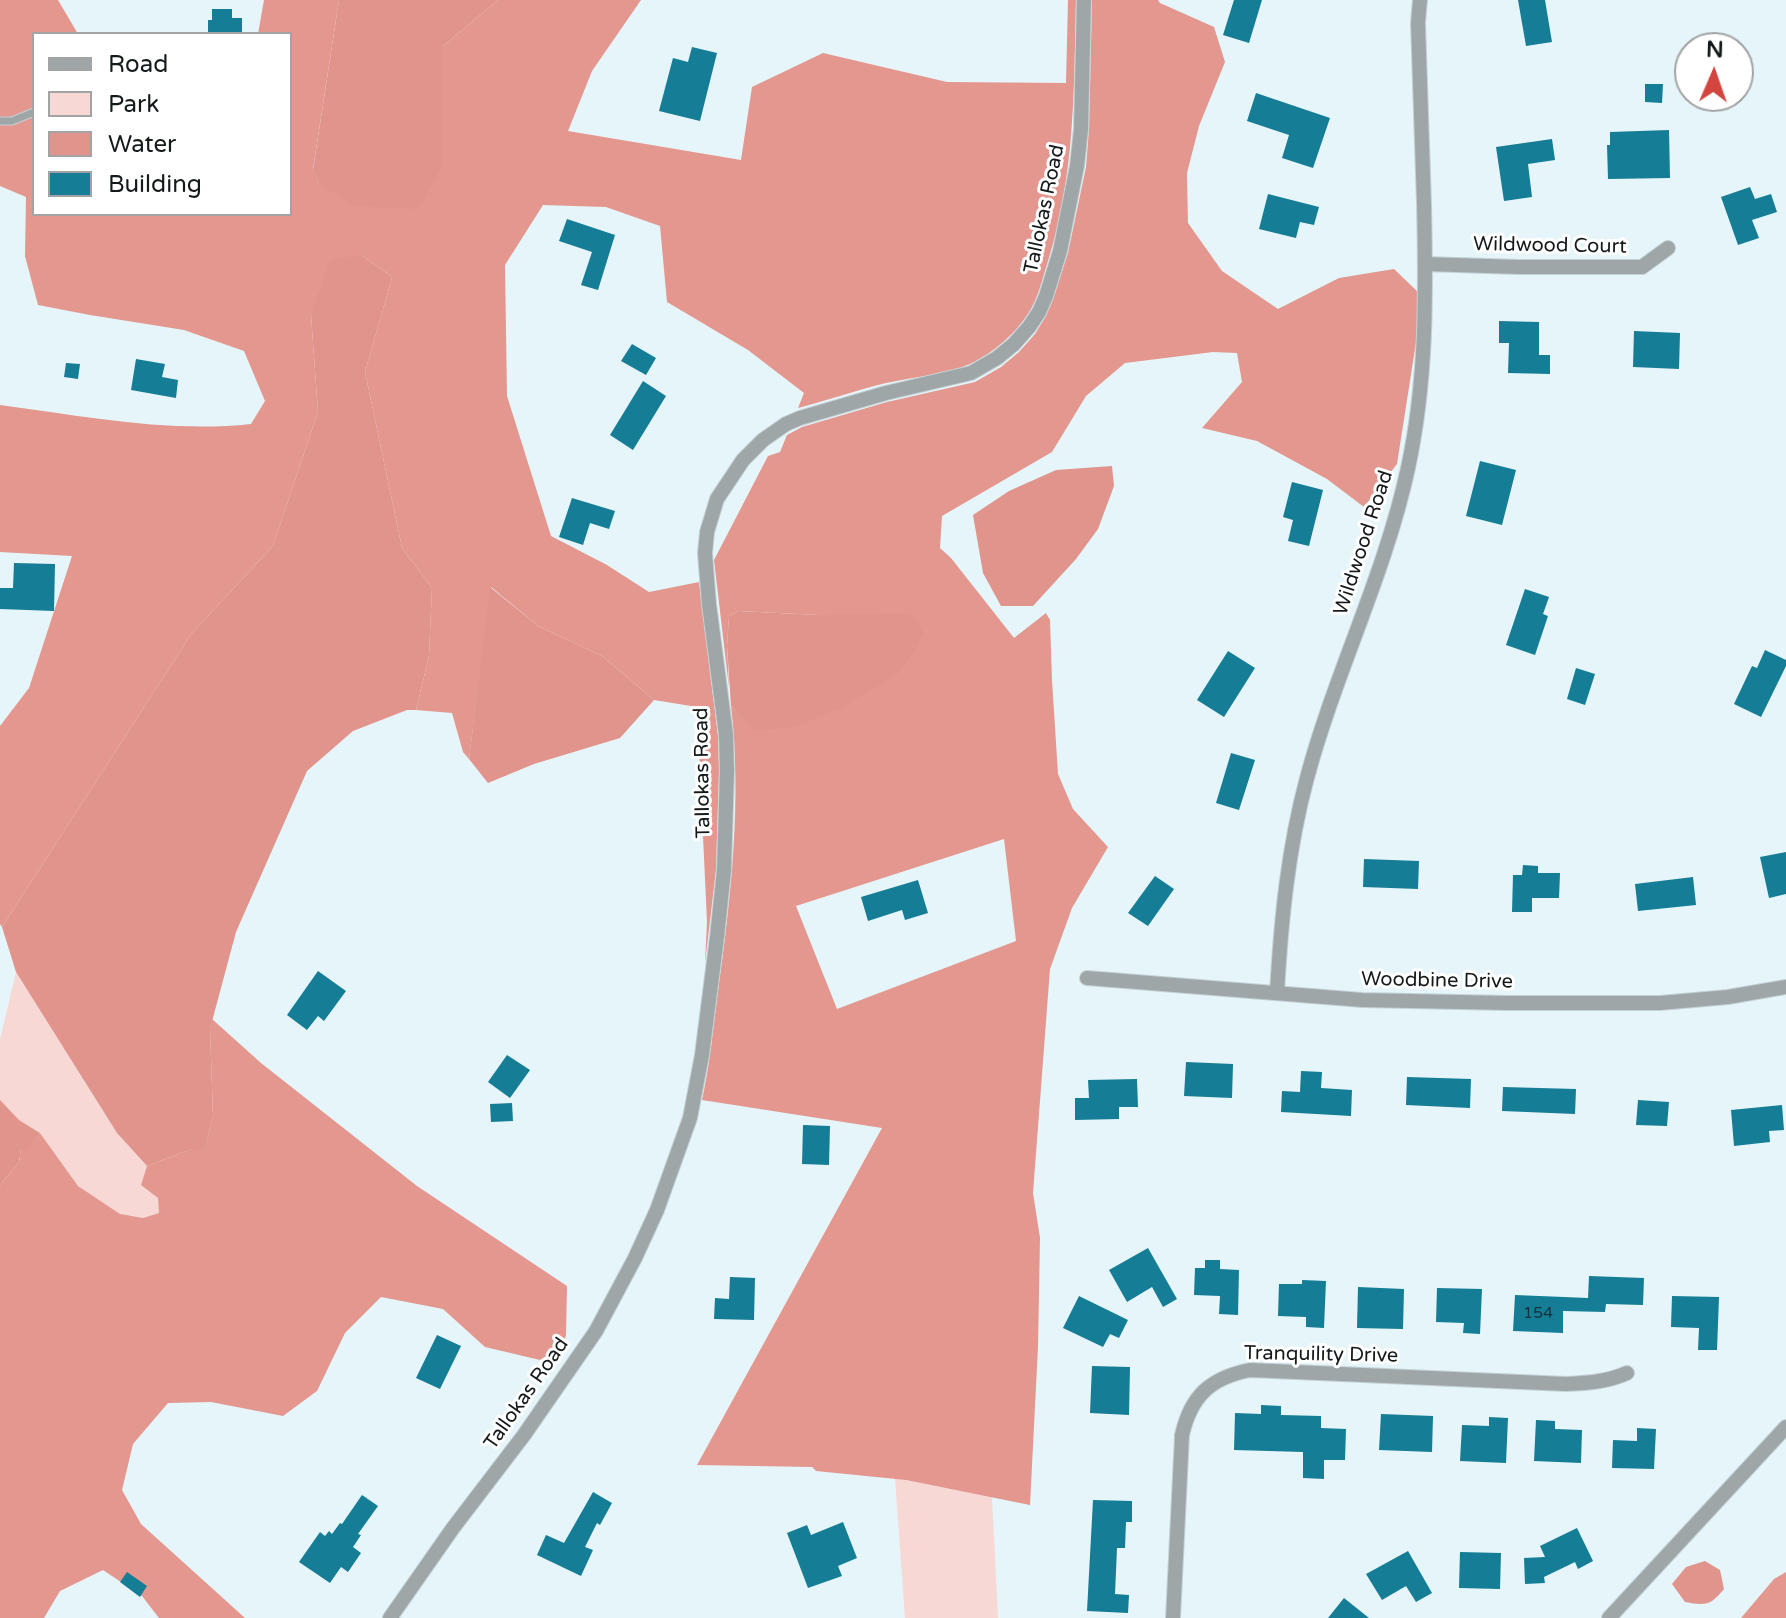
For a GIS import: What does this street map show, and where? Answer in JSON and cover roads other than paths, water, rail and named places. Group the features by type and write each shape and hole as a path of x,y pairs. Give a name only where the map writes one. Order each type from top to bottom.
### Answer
{"street":[{"name":"Tallokas Road","path":"390,1618 596,1331 657,1210 690,1118 702,1055 724,870 726,735 705,553 707,532 717,499 743,460 763,440 786,424 886,393 971,373 997,358 1029,327 1046,296 1060,251 1077,166 1081,129 1084,0"},
{"name":"Wildwood Road","path":"1277,993 1287,885 1307,778 1393,528 1420,410 1425,340 1425,264 1418,23 1420,0"},
{"name":"Wildwood Court","path":"1425,264 1642,267 1668,248"},
{"name":"Woodbine Drive","path":"1087,978 1362,1000 1507,1003 1660,1003 1785,989"},
{"name":"Tranquility Drive","path":"1173,1618 1182,1435 1195,1401 1217,1380 1250,1370 1566,1384 1596,1383 1627,1373"},
{"path":"1609,1618 1786,1427"}],"lane":[{"path":"0,121 12,121 32,113"}],"water":[{"path":"339,0 498,0 442,47 442,166 421,206 416,209 356,206 319,184 313,170"},
{"path":"361,255 392,278 365,372 402,548 432,588 429,656 416,710 407,710 353,731 307,771 236,932 210,1029 213,1116 205,1148 183,1152 147,1166 117,1133 16,972 2,927 192,633 273,546 318,412 311,315 330,260"},
{"path":"1112,466 1114,486 1098,529 1076,559 1033,606 1001,606 983,573 973,515 1009,491 1056,470"},
{"path":"490,587 538,626 602,656 654,700 620,738 534,764 488,783 469,759"},
{"path":"738,611 819,615 907,613 917,619 923,633 900,672 843,707 791,728 754,730 731,706 727,646 729,616"},
{"path":"0,1100 19,1120 40,1133 26,1152 21,1149 19,1162 0,1185"},
{"path":"1705,1561 1720,1570 1724,1589 1708,1603 1685,1602 1672,1584 1686,1567"}]}
